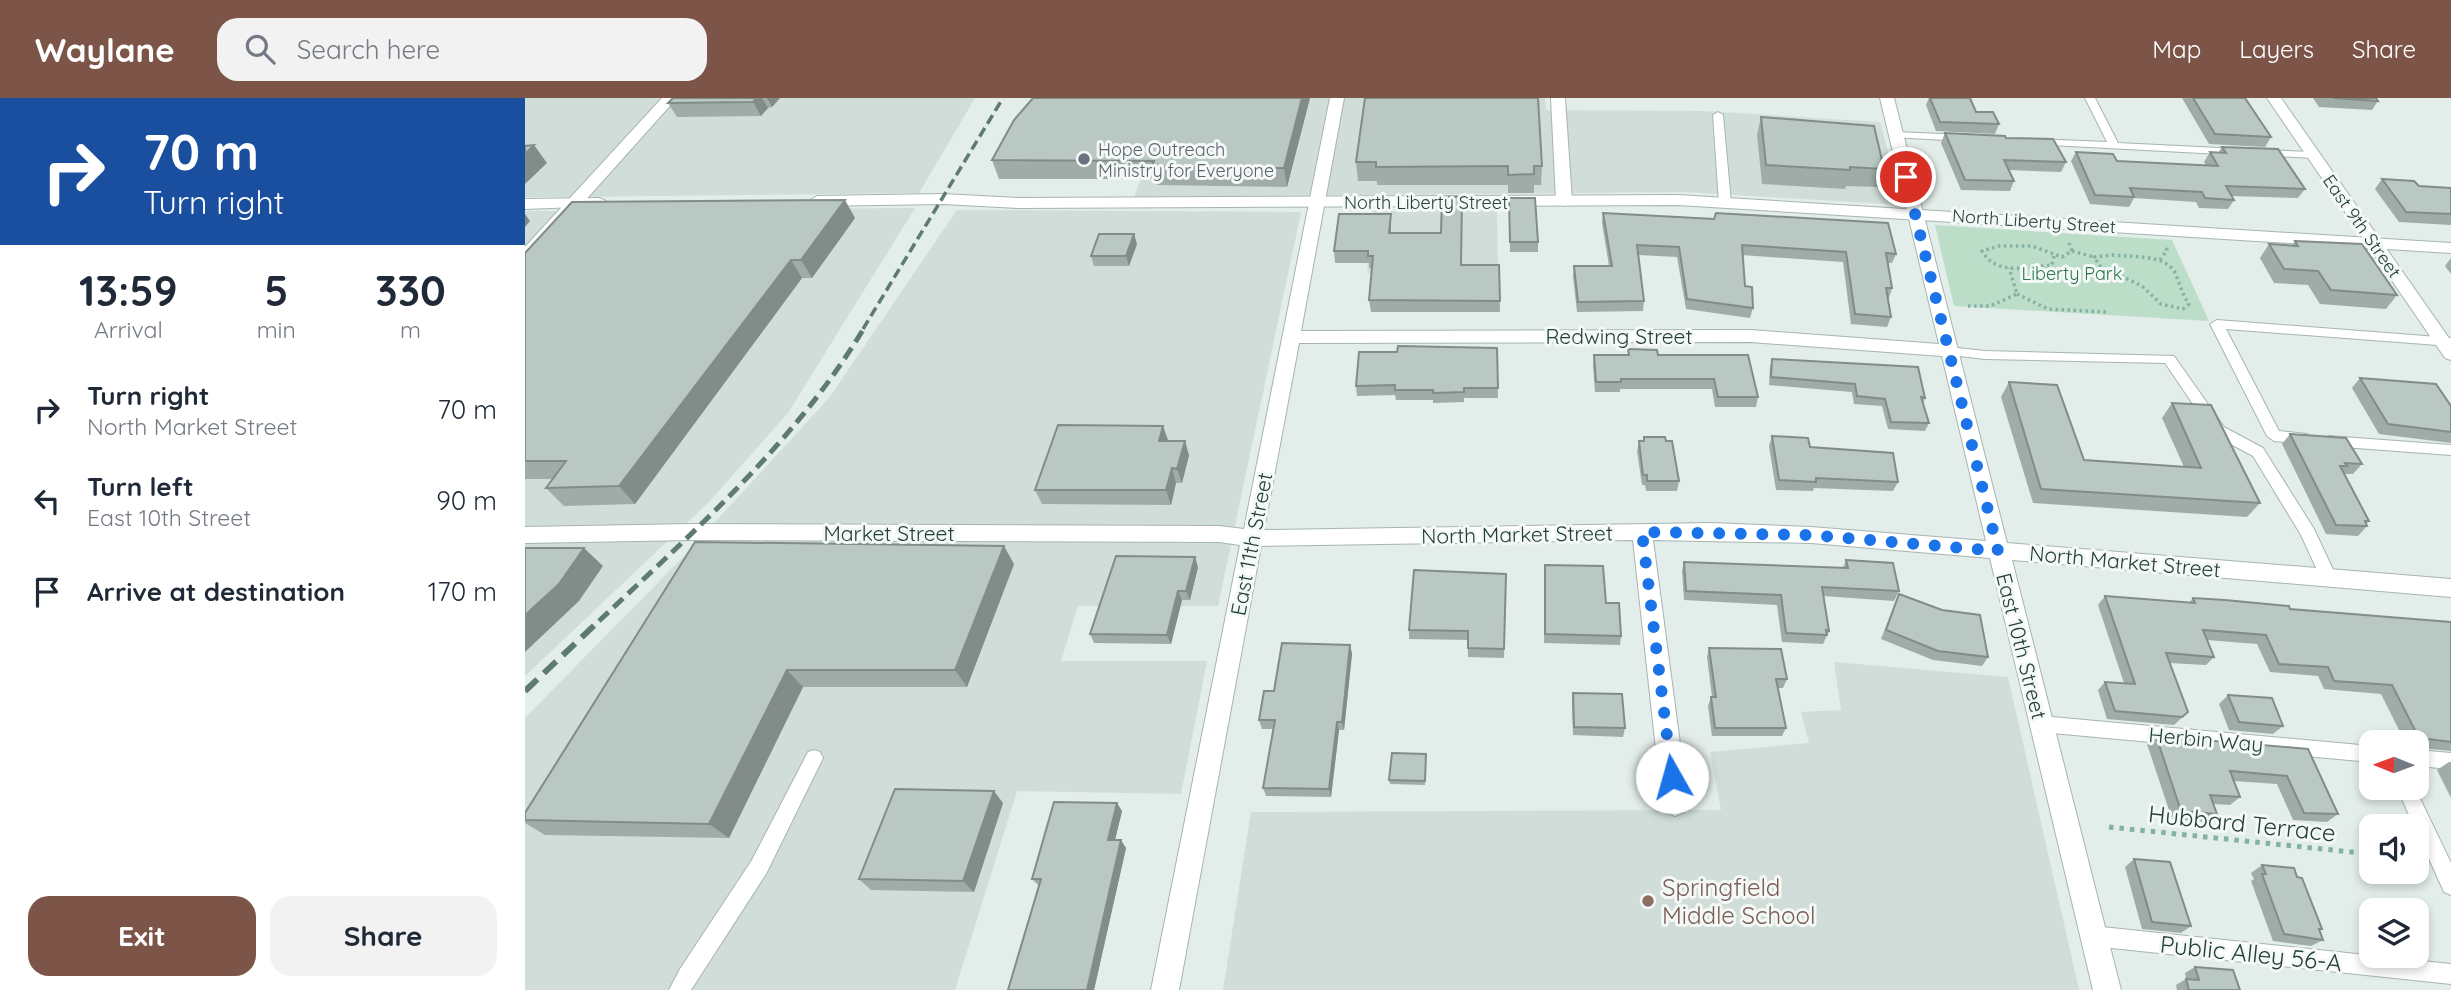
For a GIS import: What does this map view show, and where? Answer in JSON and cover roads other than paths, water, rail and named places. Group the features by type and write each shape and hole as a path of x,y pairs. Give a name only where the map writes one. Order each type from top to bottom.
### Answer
{"street":[{"path":"525,257 670,98"},
{"name":"East 11th Street","path":"1165,990 1337,98"},
{"path":"1558,98 1564,201"},
{"name":"East 10th Street","path":"1887,98 2107,990"},
{"name":"East 9th Street","path":"2274,98 2448,346"},
{"name":"North Liberty Street","path":"806,201 943,199 1019,203 1318,203 1655,199 2451,248"},
{"path":"525,204 615,203"},
{"name":"Redwing Street","path":"1289,337 1751,336 1948,351"},
{"name":"Market Street","path":"525,535 693,532 1219,534 1252,538"},
{"path":"1642,532 1675,804"},
{"name":"North Market Street","path":"1252,538 1642,532 1811,535 2451,588"}],"lane":[{"path":"2090,98 2114,145"},
{"path":"1718,115 1725,202"},
{"path":"1896,135 1976,139"},
{"path":"2017,141 2313,155"},
{"path":"2448,346 2217,324 2274,436 2451,450"},
{"path":"1948,351 1985,355 2169,359 2219,431 2258,452 2308,533 2329,578"},
{"name":"Herbin Way","path":"2041,724 2359,753"},
{"path":"680,990 759,867 814,758"},
{"path":"2429,759 2451,761"},
{"path":"2412,800 2451,885"},
{"name":"Public Alley 56-A","path":"2093,936 2451,974"}],"railway":[{"path":"863,329 1003,98"},
{"path":"599,621 742,484 807,409 864,328"},
{"path":"525,691 600,620"}],"place":[{"name":"Hope Outreach Ministry for Everyone","path":"1084,159"},
{"name":"Springfield Middle School","path":"1648,901"}],"park label":[{"name":"Liberty Park","path":"2072,273"}]}
